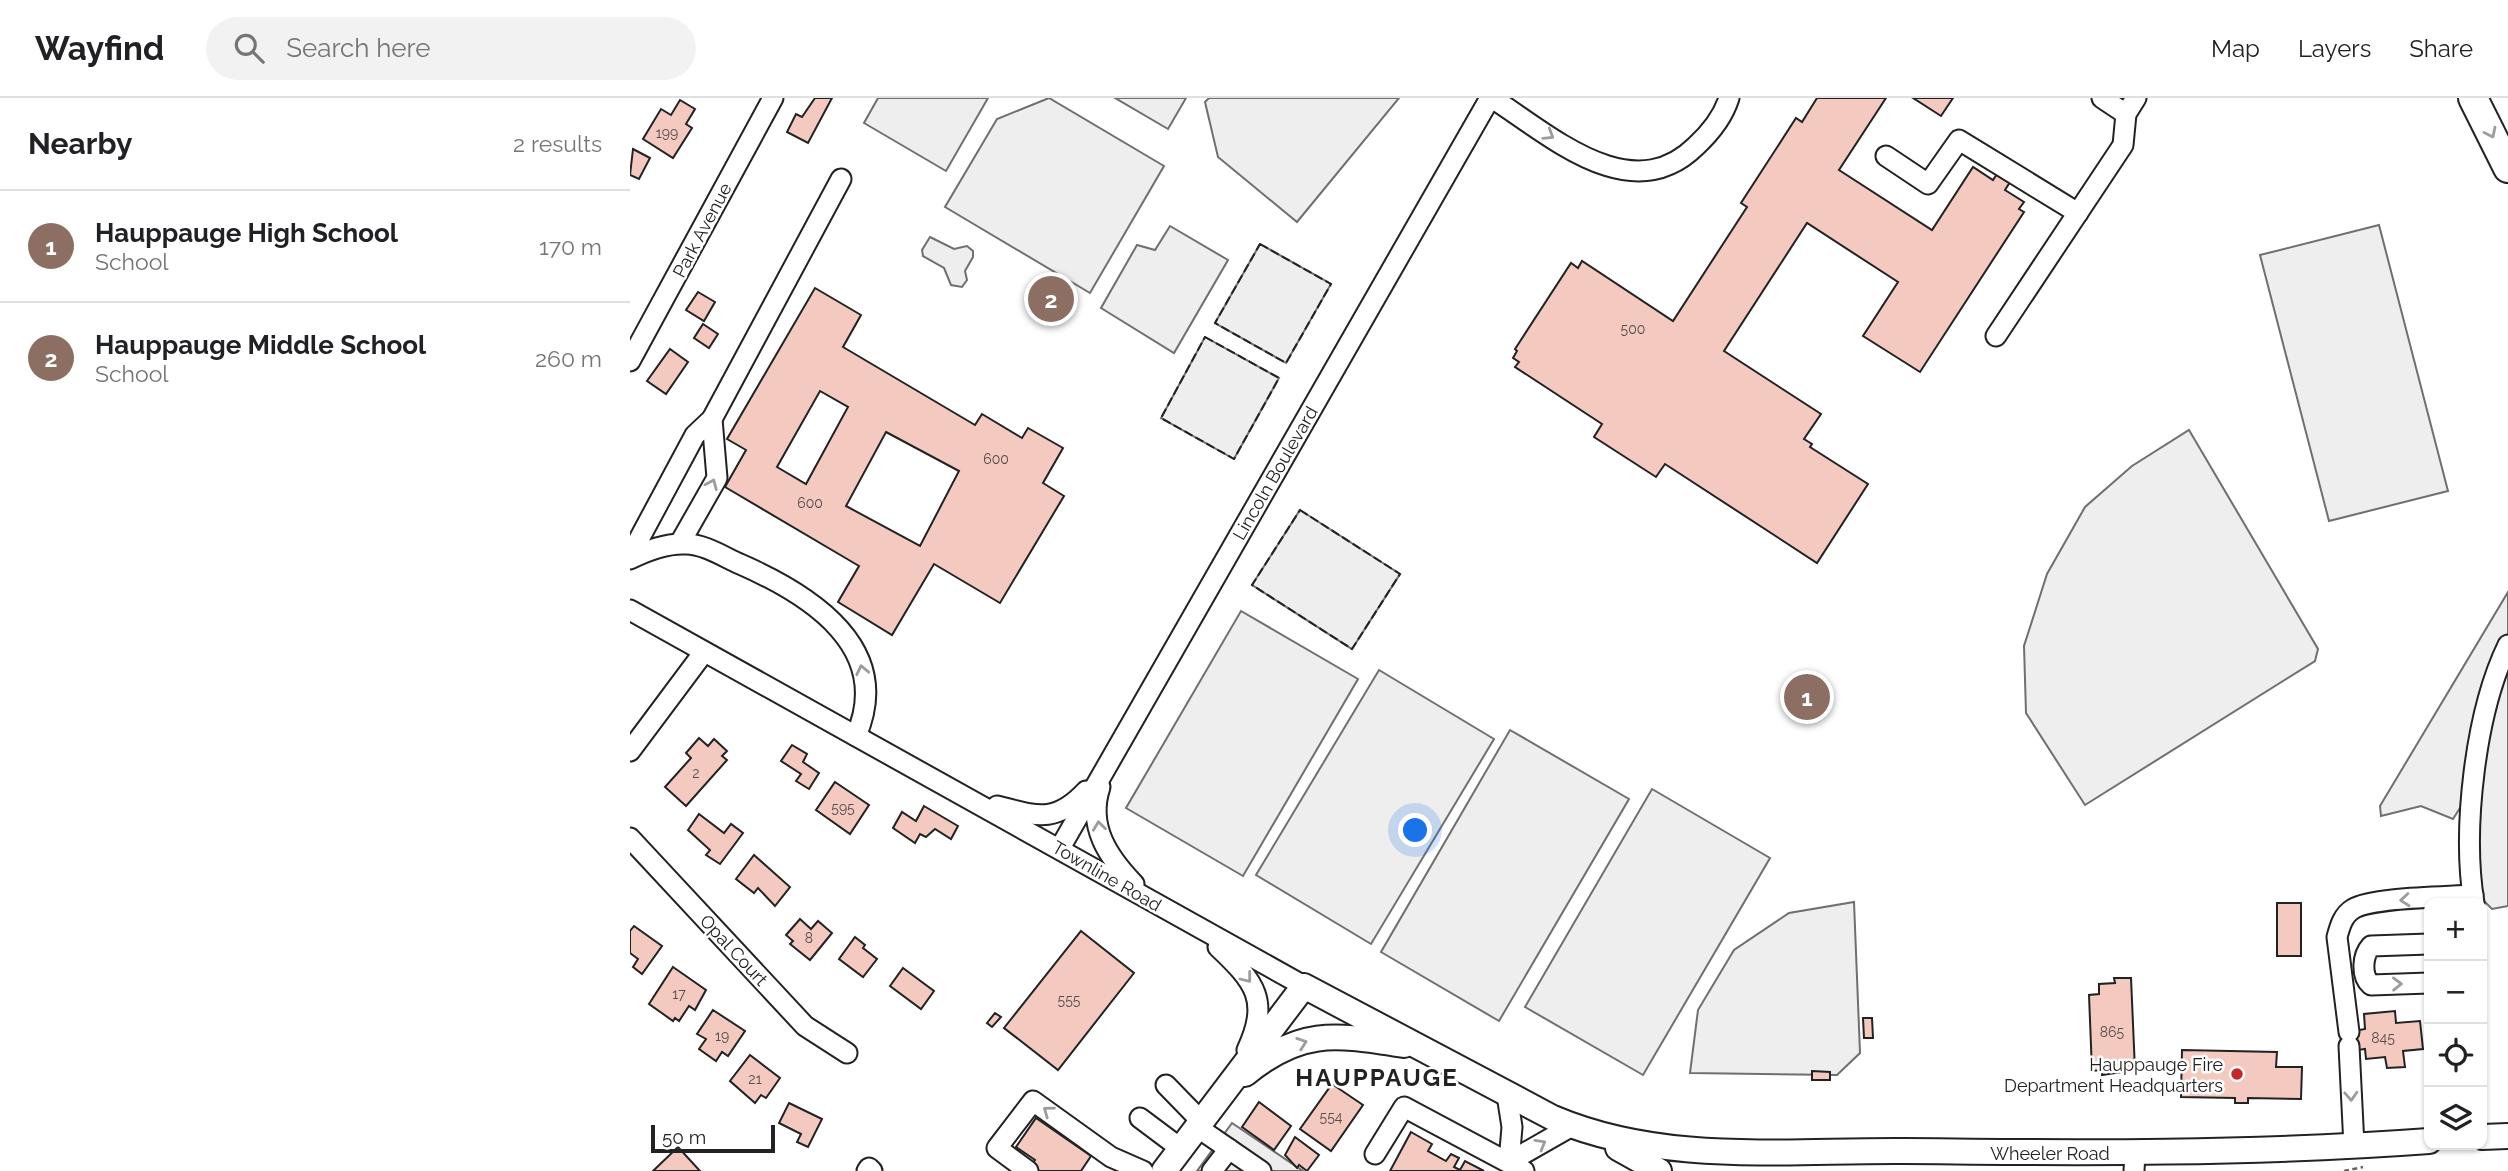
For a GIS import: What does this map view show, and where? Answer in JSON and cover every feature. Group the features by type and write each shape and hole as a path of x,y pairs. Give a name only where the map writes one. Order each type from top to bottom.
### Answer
{"highway":[{"path":"2473,98 2508,168"}],"main road":[{"name":"Townline Road","path":"1304,986 1507,1095 1581,1129 1678,1163"},
{"path":"1160,1171 1181,1148 1304,986"},
{"path":"1224,1091 1253,1067 1287,1048 1322,1036 1345,1035 1422,1048"},
{"path":"2487,1137 2508,1136"},
{"name":"Wheeler Road","path":"1678,1163 2135,1162 2424,1141"}],"street":[{"name":"Park Avenue","path":"630,361 773,98"},
{"path":"1491,98 1590,160 1620,172 1651,172 1686,156 1711,132 1729,98"},
{"name":"Lincoln Boulevard","path":"1060,848 1491,98"},
{"path":"1996,336 2123,145 2131,106 2102,98"},
{"path":"1886,156 1928,184 1959,140 2078,213"},
{"path":"630,557 695,435 712,419 841,179"},
{"path":"680,544 717,478 712,419"},
{"path":"630,557 652,548 690,544 780,585 814,606 842,631 859,657 866,686 864,718 856,736"},
{"name":"Townline Road","path":"630,610 1304,986"},
{"path":"2474,898 2471,787 2479,738 2508,645"},
{"path":"630,751 704,652"},
{"path":"973,800 1038,816 1055,815 1073,804 1108,763"},
{"path":"1108,763 1098,792 1098,831 1104,849 1120,870 1150,900"},
{"name":"Opal Court","path":"630,838 805,1026 847,1053"},
{"path":"2354,1146 2349,1039 2337,937 2341,922 2353,909 2389,901 2424,900"},
{"path":"1199,929 1252,984 1259,1001 1257,1027 1224,1091"},
{"path":"2424,944 2371,946 2364,959 2365,977 2371,985 2424,983"},
{"path":"1166,1085 1199,1124 1261,1171"},
{"path":"1507,1095 1516,1167"},
{"path":"1028,1171 997,1147 1033,1101 1111,1157 1160,1171"},
{"path":"1375,1154 1404,1107 1516,1167"},
{"path":"1140,1118 1181,1148"},
{"path":"1516,1167 1581,1129"},
{"path":"2508,1136 2508,1145"},
{"path":"1212,1171 1229,1149"}],"shaded area":[{"path":"878,98 988,98 946,171 864,123"},
{"path":"1049,98 1164,166 1090,293 945,207 997,119"},
{"path":"1115,98 1186,98 1168,129"},
{"path":"1209,98 1399,98 1297,222 1218,157 1205,102"},
{"path":"2379,225 2448,491 2329,521 2260,255"},
{"path":"1170,226 1228,260 1174,353 1101,308 1137,245 1155,250"},
{"path":"930,237 954,249 967,246 973,251 973,257 965,271 967,280 962,287 951,285 944,268 923,256 922,250"},
{"path":"1260,244 1331,284 1286,363 1215,323"},
{"path":"1205,337 1279,378 1234,459 1161,418"},
{"path":"2189,430 2318,649 2315,661 2085,805 2026,713 2024,646 2047,574 2085,507 2132,466"},
{"path":"1300,510 1400,574 1352,649 1252,585"},
{"path":"2508,592 2508,906 2492,909 2487,904 2487,898 2483,898 2465,800 2453,819 2421,806 2381,816 2380,806"},
{"path":"1241,611 1358,679 1243,876 1126,808"},
{"path":"1379,670 1494,739 1371,944 1256,875"},
{"path":"1510,730 1629,799 1499,1021 1381,952"},
{"path":"1652,789 1770,858 1643,1075 1525,1007"},
{"path":"1854,902 1860,1053 1837,1075 1690,1073 1698,1010 1734,950 1789,913"},
{"path":"1232,1123 1303,1171 1197,1171"}],"building":[{"path":"815,98 832,98 808,143 787,132 796,114 802,117"},
{"path":"1817,98 1886,98 1839,170 1932,230 1973,167 1993,180 1997,174 2010,182 2005,190 2024,202 2019,209 2024,212 1920,372 1863,336 1898,282 1807,223 1724,351 1821,414 1804,439 1812,444 1810,447 1868,484 1817,563 1665,464 1656,477 1594,437 1602,424 1515,367 1519,362 1513,358 1517,351 1515,349 1571,263 1578,268 1582,261 1673,321 1747,207 1741,203 1796,118 1802,122"},
{"path":"1913,98 1953,98 1941,116"},
{"path":"680,100 695,109 686,124 692,128 673,158 643,139 661,109 671,115"},
{"path":"633,149 650,158 639,179 630,175"},
{"path":"815,288 861,315 843,347 975,425 982,414 1022,438 1028,428 1063,448 1043,483 1064,496 1000,603 934,564 892,635 838,602 859,566 725,487 746,450 727,439","holes":["820,391 848,407 806,484 777,467","886,432 959,471 920,546 846,506"]},
{"path":"698,292 715,302 704,321 686,310"},
{"path":"703,324 718,334 709,348 694,338"},
{"path":"670,349 688,362 666,394 647,381"},
{"path":"699,738 708,746 714,739 727,751 722,756 727,760 686,806 665,787 691,758 686,753"},
{"path":"792,745 807,754 803,762 819,773 809,789 796,781 801,774 781,761"},
{"path":"835,782 869,805 850,834 816,810"},
{"path":"924,806 958,826 951,839 935,829 926,837 920,834 915,843 893,828 902,812 916,821"},
{"path":"699,814 724,833 731,824 743,833 720,864 706,855 710,850 688,830"},
{"path":"754,855 790,887 775,906 758,888 754,893 736,879"},
{"path":"2277,903 2301,903 2301,956 2277,956"},
{"path":"800,919 811,929 818,921 832,933 810,960 790,944 793,941 786,935"},
{"path":"634,926 662,946 642,974 633,967 638,959 630,953 630,931"},
{"path":"1081,931 1134,973 1058,1070 1004,1028"},
{"path":"855,937 865,945 863,948 877,959 863,977 839,959"},
{"path":"673,967 706,990 695,1010 689,1006 679,1021 675,1018 673,1021 649,1004"},
{"path":"903,968 934,991 921,1009 890,986"},
{"path":"2114,978 2131,978 2135,1070 2102,1075 2102,1070 2092,1071 2089,995 2099,994 2099,984 2115,983"},
{"path":"713,1010 745,1031 728,1056 722,1052 716,1061 699,1049 706,1039 697,1034"},
{"path":"2395,1011 2396,1023 2420,1021 2423,1049 2403,1051 2405,1067 2387,1068 2385,1057 2366,1059 2365,1049 2358,1050 2349,1032 2365,1029 2364,1014"},
{"path":"995,1013 1001,1017 992,1027 987,1023"},
{"path":"1863,1018 1872,1018 1873,1038 1864,1038"},
{"path":"2182,1050 2277,1052 2276,1067 2302,1067 2301,1099 2248,1098 2248,1103 2235,1103 2235,1098 2181,1097"},
{"path":"750,1055 780,1078 766,1098 761,1095 755,1103 730,1081"},
{"path":"1812,1071 1830,1072 1830,1080 1812,1080"},
{"path":"1332,1084 1363,1105 1331,1151 1300,1129"},
{"path":"1259,1102 1291,1126 1274,1150 1242,1127"},
{"path":"789,1103 822,1119 808,1147 797,1142 801,1134 779,1123"},
{"path":"1036,1118 1091,1156 1081,1171 1036,1171 1030,1167 1035,1160 1016,1147"},
{"path":"1411,1132 1432,1144 1428,1151 1446,1161 1451,1154 1459,1158 1454,1167 1460,1170 1465,1161 1484,1171 1390,1171"},
{"path":"1295,1137 1319,1155 1307,1171 1299,1165 1297,1168 1285,1155"},
{"path":"678,1147 700,1171 653,1171"}],"fence":[{"path":"1260,244 1331,284 1286,363 1215,323 1260,244"},
{"path":"1205,337 1279,378 1234,459 1161,418 1205,337"},
{"path":"1300,510 1400,574 1352,649 1252,585 1300,510"}],"place":[{"name":"Hauppauge Middle School","path":"1051,299"},
{"name":"Hauppauge High School","path":"1807,697"},
{"name":"Hauppauge Fire Department Headquarters","path":"2237,1074"}],"district":[{"name":"HAUPPAUGE","path":"1377,1077"}]}
